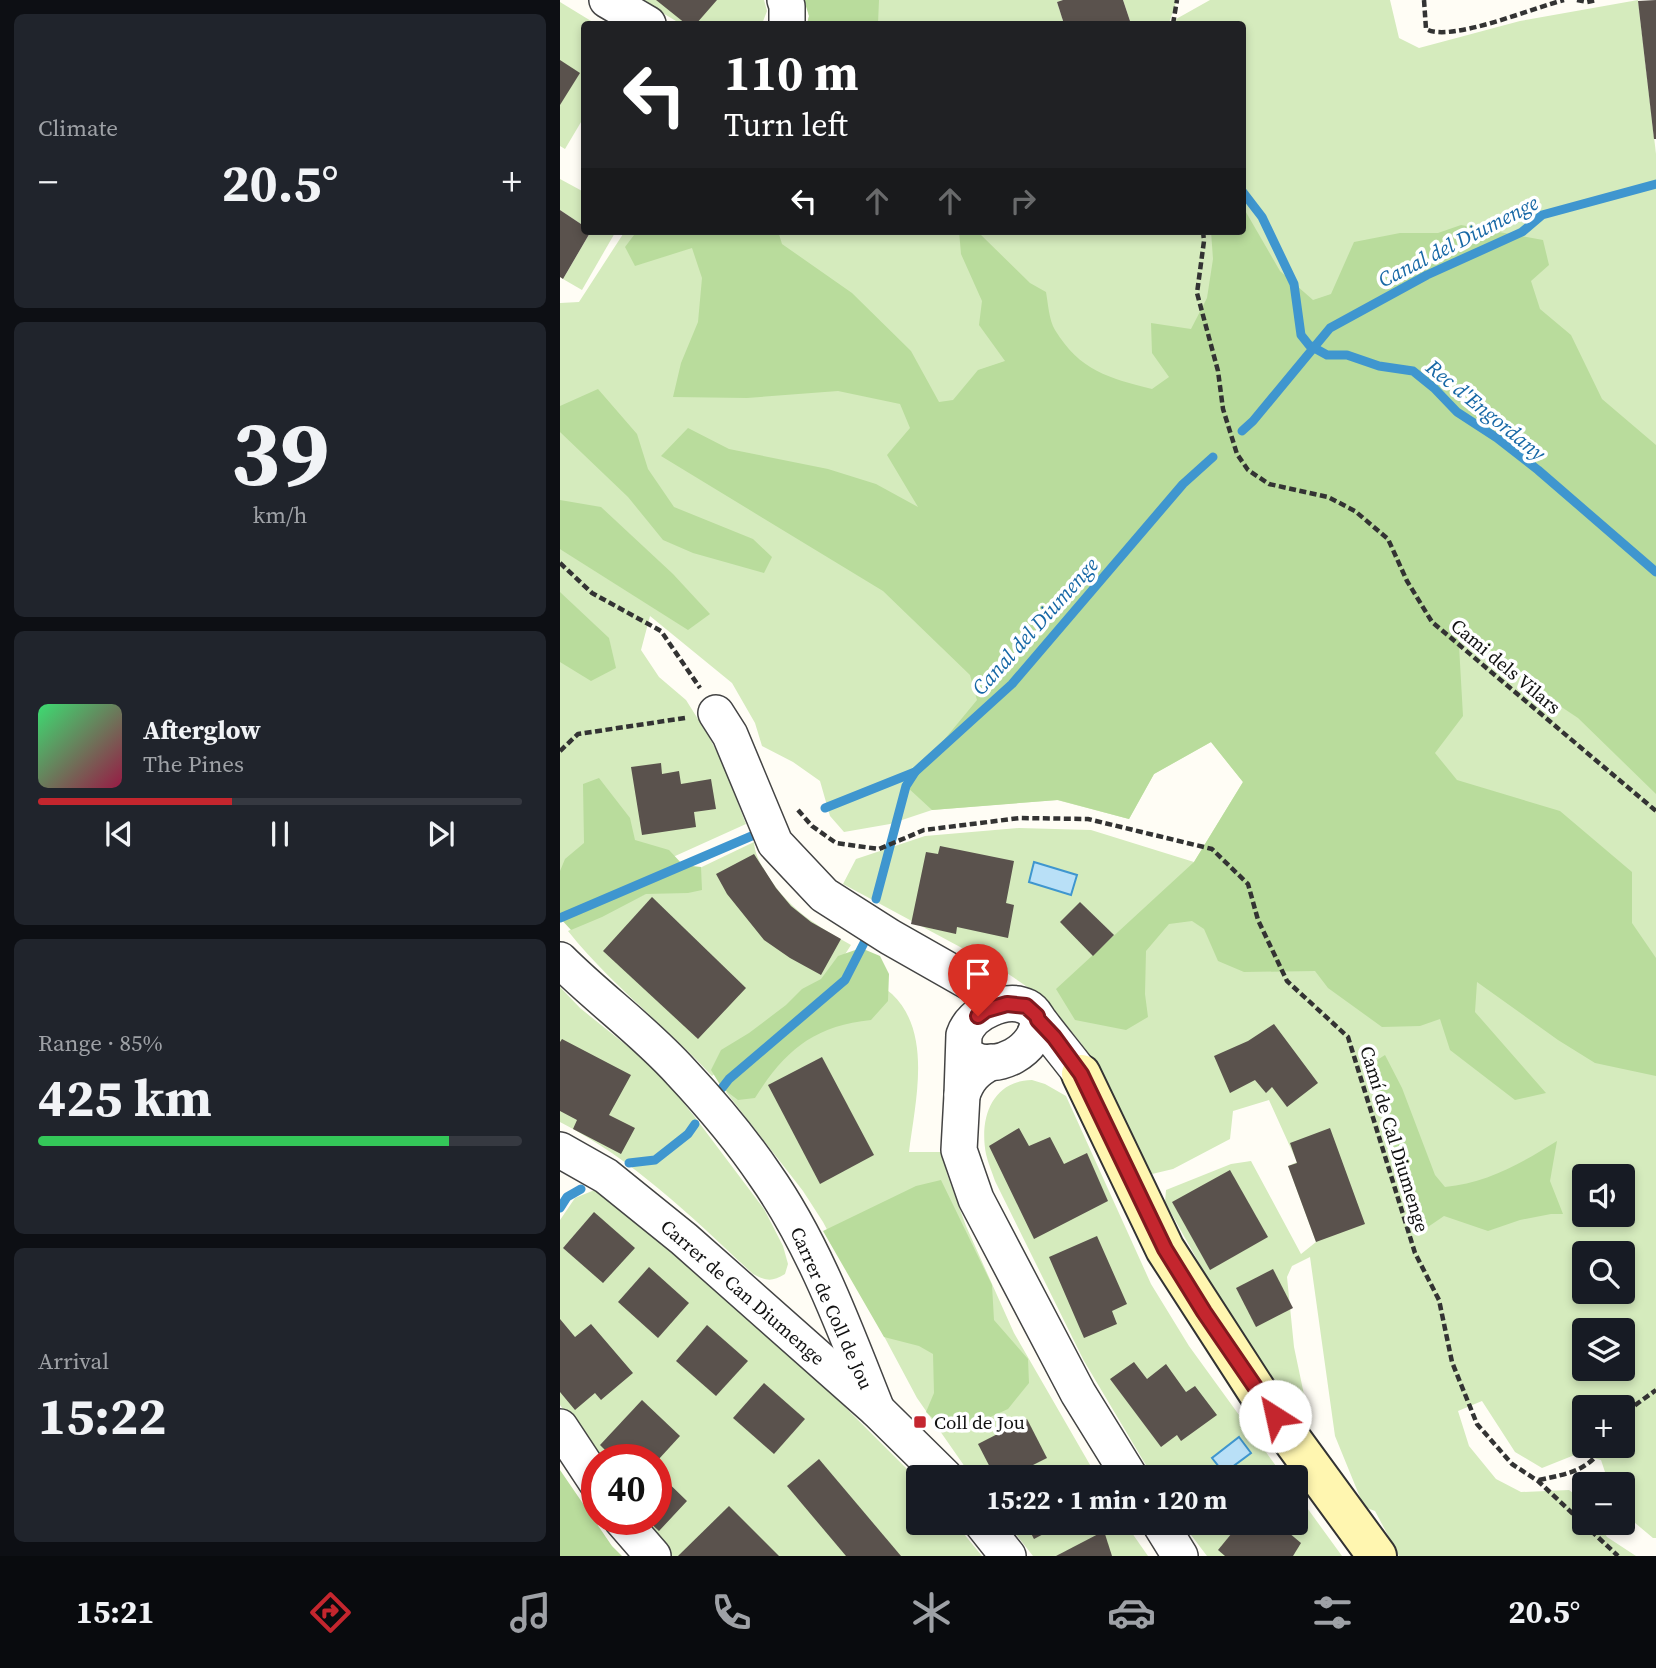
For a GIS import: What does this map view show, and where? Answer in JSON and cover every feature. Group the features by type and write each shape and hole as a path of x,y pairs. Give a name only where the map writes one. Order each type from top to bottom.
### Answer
{"street":[{"path":"607,0 643,21"},
{"path":"785,0 787,21"},
{"path":"716,713 779,824 824,895 890,937 978,987 996,1006"},
{"name":"Carrer de Coll de Jou","path":"560,960 680,1070 727,1124 767,1177 829,1293 877,1410"},
{"path":"1081,1074 1069,1063 1055,1056 992,1053 966,1027 978,1016 996,1006 1026,1006 1054,1037 1081,1074 1165,1249 1260,1396 1377,1556"},
{"path":"1038,1020 1035,1035 992,1053 962,1095 959,1150 976,1199 1078,1393 1123,1465"},
{"name":"Carrer de Can Diumenge","path":"560,1150 606,1177 684,1238 877,1410 933,1465"},
{"path":"560,1427 581,1459"},
{"path":"635,1535 653,1556"},
{"path":"991,1535 1008,1556"},
{"path":"1167,1535 1180,1556"}],"path":[{"path":"1424,0 1426,29 1432,33 1442,33 1465,30 1564,0"},
{"path":"1577,0 1597,0"},
{"path":"1174,21 1179,1"},
{"name":"Cami dels Vilars","path":"1203,235 1197,293 1218,371 1223,409 1237,454 1248,470 1269,484 1328,497 1363,518 1388,539 1407,581 1432,622 1656,811"},
{"path":"560,563 592,593 661,631 716,713 578,734 560,751"},
{"name":"Camí de Cal Diumenge","path":"779,824 812,826 836,843 879,849 924,830 1020,818 1088,819 1212,849 1248,884 1258,920 1287,981 1348,1037 1415,1253 1439,1300 1452,1362 1477,1423 1511,1464 1538,1481 1618,1556"},
{"path":"1635,1405 1656,1390"},
{"path":"1538,1481 1579,1471 1595,1458"}],"green space":[{"path":"641,0 764,0 767,11 763,21 676,21"},
{"path":"804,0 879,0 878,21 808,21 809,16"},
{"path":"805,0 1063,0 1057,2 1063,21 808,21"},
{"path":"1123,0 1177,0 1170,21 1130,21"},
{"path":"1210,0 1390,0 1399,38 1419,48 1520,21 1638,0 1656,154 1656,1538 1635,1523 1635,1472 1605,1472 1601,1460 1593,1458 1635,1458 1635,1395 1572,1395 1572,1456 1542,1468 1515,1452 1482,1401 1458,1411 1469,1446 1496,1479 1521,1492 1569,1490 1572,1492 1572,1535 1606,1535 1636,1556 1399,1556 1375,1511 1364,1507 1335,1436 1310,1257 1292,1266 1287,1277 1294,1347 1311,1428 1234,1326 1165,1202 1166,1190 1231,1164 1251,1161 1301,1254 1316,1242 1288,1166 1297,1162 1269,1100 1233,1111 1230,1139 1173,1169 1152,1174 1081,1043 1045,999 1001,969 843,884 856,859 925,836 1019,828 1091,830 1194,862 1243,782 1211,742 1154,774 1129,819 1057,800 932,810 890,824 844,832 830,816 820,781 793,762 762,746 755,723 732,683 650,616 641,650 659,677 686,700 708,735 722,762 746,824 560,908 560,303 579,302 622,235 1246,235 1246,21 1173,21"},
{"path":"560,2 591,21 581,21 581,122 565,149 560,146"},
{"path":"560,179 581,190 581,224 560,210"},
{"path":"1246,212 1280,271 1313,300 1331,294 1354,242 1400,233 1438,233 1461,225 1543,240 1549,265 1531,281 1540,309 1571,335 1602,399 1656,445 1656,794 1578,718 1527,684 1482,642 1458,628 1463,716 1435,753 1457,780 1560,811 1632,872 1632,923 1656,958 1656,1076 1595,1063 1477,982 1475,1012 1546,1093 1515,1100 1450,1050 1440,1019 1420,1026 1382,1027 1328,988 1315,971 1244,972 1218,961 1204,929 1192,921 1169,924 1146,951 1145,994 1148,1017 1126,1030 1075,1020 1056,989 1194,862 1243,782 1211,742 1154,774 1129,819 1058,800 932,810 906,786 977,700 970,675 883,591 661,456 688,428 729,449 828,469 876,484 918,507 887,455 910,428 900,404 838,391 747,398 673,397 681,363 698,322 702,278 692,248 635,266 625,247 634,235 779,235 782,244 852,293 911,351 939,402 953,400 978,370 1005,361 979,325 982,301 961,254 959,235 981,235 1030,283 1046,292 1055,330 1085,364 1122,381 1152,389 1169,377 1152,353 1151,323 1191,329 1207,298 1213,259 1211,235 1246,235"},
{"path":"589,235 614,235 582,290 563,279"},
{"path":"598,389 637,434 648,469 674,507 753,539 772,557 764,573 693,553 663,540 628,497 560,432 560,406"},
{"path":"560,500 601,507 673,574 710,614 688,630 560,549"},
{"path":"560,592 609,638 616,668 591,681 560,662"},
{"path":"599,778 630,818 635,840 669,850 683,865 701,867 702,890 646,894 571,930 560,918 560,871 565,859 584,843 583,784"},
{"path":"754,842 761,864 786,899 815,924 851,945 828,981 807,1001 712,1076 602,969 568,931"},
{"path":"861,948 880,956 889,974 888,1001 871,1020 833,1028 803,1043 778,1066 755,1098 738,1100 722,1088 711,1070 721,1050 749,1033 802,989 821,979 838,956"},
{"path":"864,976 892,994 905,1010 913,1028 917,1048 917,1090 909,1152 942,1152 966,1226 1014,1333 1090,1465 964,1465 917,1398 823,1222 803,1191 726,1092"},
{"path":"560,987 580,1008 657,1070 694,1116 764,1209 783,1246 788,1264 785,1274 769,1280 753,1274 638,1172 560,1122"},
{"path":"1385,1055 1402,1088 1435,1175 1445,1187 1490,1176 1557,1141 1550,1181 1563,1214 1520,1220 1488,1231 1444,1216 1422,1231 1409,1212 1404,1185 1369,1077 1374,1062"},
{"path":"1032,1080 1066,1096 1151,1284 1189,1346 1275,1465 1146,1465 1084,1361 995,1181 988,1161 984,1141 991,1104 998,1094 1018,1082"},
{"path":"941,1180 992,1285 994,1320 1028,1359 1029,1383 1008,1409 968,1427 938,1423 926,1412 934,1393 933,1354 919,1346 884,1337 823,1231 916,1186"},
{"path":"597,1189 684,1258 843,1405 906,1468 906,1535 965,1535 982,1556 672,1556 652,1535 672,1535 672,1444 587,1444 560,1405 560,1220 575,1198"},
{"path":"560,1470 581,1501 581,1535 604,1535 622,1556 560,1556"},
{"path":"1308,1509 1342,1556 1207,1556 1191,1535 1308,1535"},
{"path":"1016,1535 1133,1535 1148,1556 1033,1556"}],"water":[{"path":"1034,862 1077,875 1071,895 1029,882"},
{"path":"1239,1437 1251,1453 1235,1465 1218,1465 1212,1458"}],"building":[{"path":"656,0 717,0 699,21 682,21"},
{"path":"1123,0 1130,21 1063,21 1057,2"},
{"path":"1656,0 1656,139 1654,139 1638,1"},
{"path":"560,60 580,73 560,105"},
{"path":"560,210 581,224 581,235 589,235 563,279 560,277"},
{"path":"661,763 662,774 679,771 681,784 711,779 716,809 694,812 696,827 642,835 631,767"},
{"path":"940,846 1014,861 1006,903 1014,905 1008,938 957,927 956,934 911,924 926,852 938,854"},
{"path":"754,854 791,906 811,922 841,939 821,975 764,940 727,894 716,874"},
{"path":"652,897 746,988 698,1039 603,951"},
{"path":"1080,902 1114,935 1093,956 1060,922"},
{"path":"1274,1024 1318,1083 1287,1107 1272,1087 1266,1093 1255,1080 1230,1093 1214,1056 1248,1041"},
{"path":"562,1039 631,1075 609,1115 635,1128 621,1154 573,1129 577,1120 560,1111"},
{"path":"822,1057 874,1155 820,1184 768,1085"},
{"path":"1019,1128 1029,1146 1050,1137 1064,1164 1087,1153 1108,1201 1034,1239 989,1146"},
{"path":"1330,1128 1365,1224 1316,1242 1288,1166 1297,1163 1290,1143"},
{"path":"1230,1170 1268,1237 1210,1270 1172,1202"},
{"path":"594,1212 635,1248 603,1283 563,1248"},
{"path":"1097,1236 1127,1304 1112,1311 1117,1324 1084,1338 1049,1257"},
{"path":"649,1267 689,1303 658,1338 618,1302"},
{"path":"1273,1269 1293,1308 1256,1327 1236,1288"},
{"path":"560,1319 575,1337 591,1324 633,1373 601,1400 595,1393 575,1410 560,1392"},
{"path":"707,1325 748,1361 716,1396 676,1361"},
{"path":"1134,1362 1147,1379 1166,1364 1186,1392 1195,1386 1217,1415 1181,1441 1177,1435 1161,1447 1110,1379"},
{"path":"764,1383 805,1419 774,1454 733,1418"},
{"path":"642,1400 680,1436 672,1445 601,1444"},
{"path":"1027,1419 1047,1458 1033,1465 989,1465 978,1444"},
{"path":"819,1459 901,1556 846,1556 787,1486"},
{"path":"672,1486 687,1501 672,1517"},
{"path":"729,1506 779,1556 678,1556"},
{"path":"1096,1535 1105,1535 1112,1556 1056,1556"},
{"path":"1230,1535 1291,1535 1301,1543 1293,1556 1225,1556 1218,1550"}],"waterway":[{"name":"Canal del Diumenge","path":"1242,431 1330,328 1427,275 1522,232 1542,215 1656,184"},
{"name":"Rec d'Engordany","path":"1246,196 1262,217 1294,284 1301,335 1309,345 1327,355 1347,355 1379,366 1413,371 1457,412 1497,438 1538,470 1656,572"},
{"name":"Canal del Diumenge","path":"825,808 915,772 1012,684 1183,484 1213,457"},
{"path":"876,899 906,786 915,772"},
{"name":"Canal del Diumenge","path":"560,918 761,832"},
{"path":"722,1088 729,1079 845,980 865,941"},
{"path":"629,1163 655,1160 688,1134 695,1124"},
{"path":"560,1208 567,1197 581,1189"}],"place":[{"name":"Coll de Jou","path":"920,1422"}],"route":[{"path":"978,1016 996,1006 1026,1006 1054,1037 1081,1074 1165,1249 1275,1416"}]}
